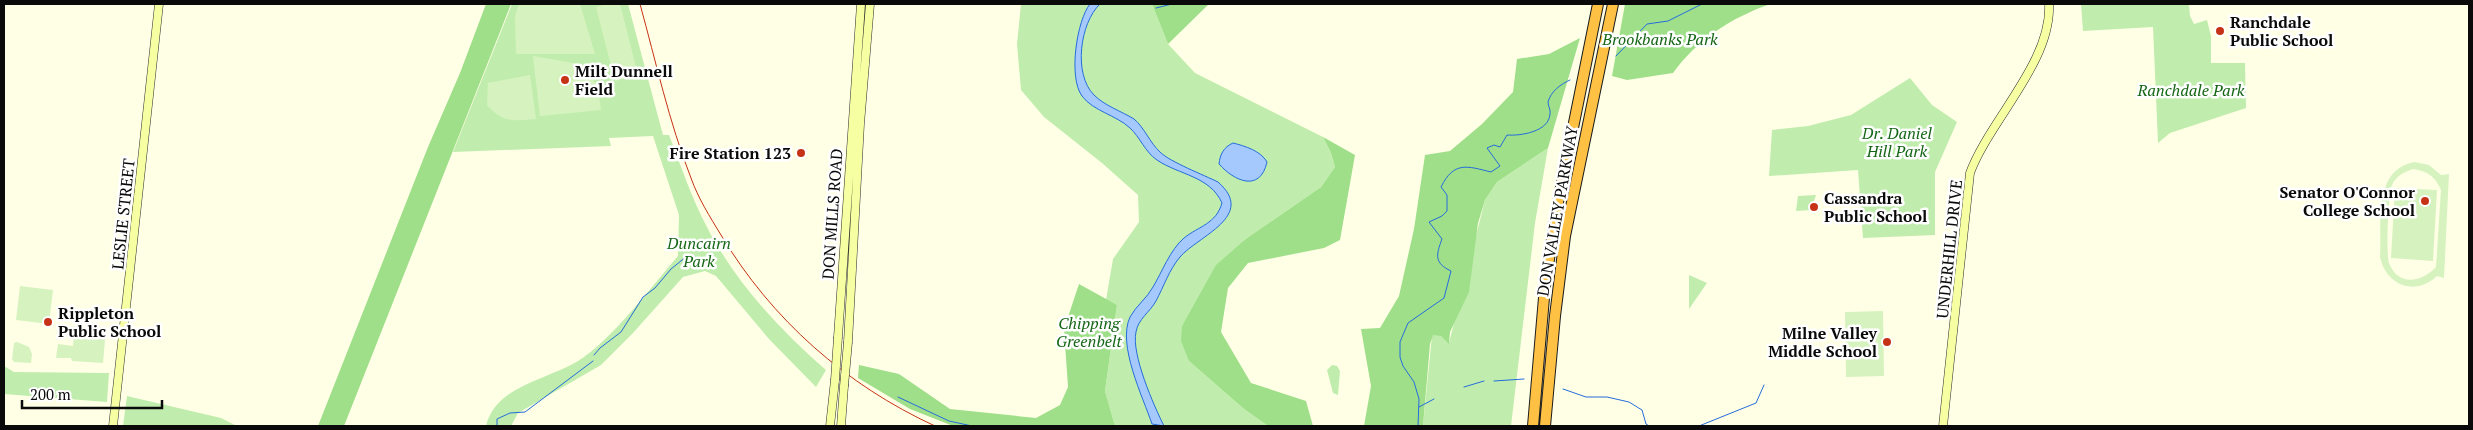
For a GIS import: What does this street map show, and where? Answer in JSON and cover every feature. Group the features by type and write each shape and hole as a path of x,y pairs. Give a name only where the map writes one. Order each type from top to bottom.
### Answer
{"highway":[{"name":"DON VALLEY PARKWAY","path":"1533,426 1544,296 1556,212 1598,4"},
{"name":"DON VALLEY PARKWAY","path":"1546,426 1555,316 1566,236 1613,4"}],"main road":[{"name":"LESLIE STREET","path":"113,426 159,4"},
{"name":"DON MILLS ROAD","path":"841,426 848,342 860,86 857,50 861,4"},
{"name":"DON MILLS ROAD","path":"830,426 860,86 867,50 870,4"},
{"name":"UNDERHILL DRIVE","path":"1943,426 1970,173 2042,43 2048,28 2049,4"},
{"path":"857,50 867,50"}],"green space":[{"path":"486,4 511,4 344,426 318,426 428,147 460,73"},
{"name":"Duncairn Park","path":"512,4 628,4 663,135 669,135 702,216 718,247 745,286 792,339 826,370 816,387 769,339 716,276 705,271 683,277 633,333 601,365 518,413 511,426 486,426 491,413 511,393 566,368 591,352 631,312 678,256 679,215 653,136 609,138 611,146 453,152"},
{"path":"519,4 580,4 595,54 516,54 515,16"},
{"path":"607,4 620,4 638,75 615,81 596,7"},
{"path":"1021,4 1152,4 1168,44 1195,73 1323,137 1335,167 1321,187 1247,238 1233,252 1182,326 1189,361 1244,409 1268,426 1115,426 1105,391 1117,305 1106,300 1113,259 1139,222 1138,195 1102,163 1044,117 1021,90 1017,44"},
{"path":"1152,4 1209,4 1168,44"},
{"name":"Brookbanks Park","path":"1625,4 1770,4 1742,16 1716,31 1693,50 1673,73 1627,80 1612,76"},
{"name":"Ranchdale Park","path":"2081,4 2189,4 2190,16 2194,24 2207,20 2211,36 2211,63 2245,63 2246,108 2170,133 2158,143 2153,27 2083,31"},
{"path":"1580,38 1548,148 1497,182 1485,200 1478,223 1469,292 1450,332 1449,344 1441,336 1433,335 1430,344 1423,426 1364,426 1371,386 1361,329 1380,328 1399,296 1414,229 1425,155 1450,151 1482,124 1513,92 1517,59 1549,54"},
{"name":"Milt Dunnell Field","path":"533,56 585,65 598,88 601,110 540,116"},
{"path":"530,75 536,119 509,120 498,115 487,105 488,83"},
{"name":"Dr. Daniel Hill Park","path":"1910,78 1932,105 1957,122 1935,172 1935,235 1863,238 1858,170 1769,176 1772,130 1808,126 1851,115"},
{"path":"1323,137 1355,155 1340,240 1324,248 1248,263 1228,288 1221,332 1251,383 1306,401 1313,426 1268,426 1244,409 1189,361 1181,341 1182,326 1216,265 1247,238 1321,187 1335,167"},
{"path":"1548,148 1535,223 1511,426 1423,426 1432,335 1438,333 1449,343 1485,200 1497,182"},
{"path":"2415,162 2429,165 2441,175 2449,174 2444,278 2437,276 2420,286 2411,287 2395,281 2383,267 2380,257 2382,200 2392,175 2401,167","holes":["2413,169 2433,178 2441,190 2436,267 2424,276 2411,280 2398,276 2389,263 2389,212 2394,182 2406,172"]},
{"path":"2395,188 2437,190 2433,261 2391,258"},
{"path":"1816,195 1811,210 1796,211 1798,196"},
{"path":"1689,275 1707,283 1689,309"},
{"name":"Chipping Greenbelt","path":"1079,284 1117,305 1105,391 1115,426 953,426 910,409 858,378 859,365 899,374 950,409 1036,418 1060,405 1068,387 1064,329"},
{"path":"20,286 53,290 49,324 16,320"},
{"path":"1883,311 1884,376 1846,377 1845,312"},
{"path":"74,326 106,329 103,363 72,361 71,358 56,358 58,344 73,346"},
{"path":"17,342 29,347 32,354 31,363 14,362 12,359 14,343"},
{"path":"1332,365 1337,366 1340,371 1338,395 1333,393 1327,370"},
{"path":"4,366 14,372 109,373 107,402 4,394"},
{"path":"127,396 221,418 237,426 123,426"}],"water":[{"path":"1090,4 1100,4 1088,23 1084,36 1081,62 1087,86 1103,102 1134,119 1156,148 1165,156 1218,182 1228,194 1231,205 1228,215 1220,224 1188,249 1176,262 1156,301 1137,327 1135,342 1140,366 1149,393 1164,426 1152,424 1133,371 1127,342 1127,329 1130,317 1151,291 1179,243 1216,216 1222,203 1210,187 1202,181 1157,160 1149,153 1130,128 1092,106 1082,96 1076,76 1076,49 1081,22"},
{"path":"1233,143 1261,155 1267,162 1264,172 1259,178 1253,181 1239,179 1219,164 1223,151"}],"waterway":[{"path":"1156,8 1172,4"},
{"path":"1616,56 1647,24 1668,21 1702,4"},
{"path":"1418,426 1419,399 1414,382 1403,366 1400,357 1400,342 1408,323 1444,298 1451,271 1439,262 1438,250 1442,239 1429,222 1442,216 1447,211 1447,195 1441,187 1456,169 1468,167 1491,172 1500,166 1487,148 1494,145 1500,147 1507,135 1526,134 1545,125 1550,114 1548,102 1551,94 1570,80"},
{"path":"594,355 621,332 643,297 655,288 671,269 687,256 690,256"},
{"path":"694,257 711,260"},
{"path":"497,426 497,419 510,413 525,412 593,361"},
{"path":"1494,381 1524,379"},
{"path":"1464,387 1484,381"},
{"path":"1699,426 1756,403 1764,385"},
{"path":"1563,389 1586,397 1607,397 1629,402 1642,410 1646,424 1649,426"},
{"path":"898,397 949,421 972,426"},
{"path":"1419,407 1434,399"}],"railway":[{"path":"640,4 669,114 683,157 701,200 741,266 763,295 814,347 871,391 902,410 935,426"}],"place":[{"name":"Ranchdale Public School","path":"2220,31"},
{"name":"Milt Dunnell Field","path":"565,80"},
{"name":"Fire Station 123","path":"801,153"},
{"name":"Senator O'Connor College School","path":"2425,201"},
{"name":"Cassandra Public School","path":"1814,207"},
{"name":"Rippleton Public School","path":"48,322"},
{"name":"Milne Valley Middle School","path":"1887,342"}]}
